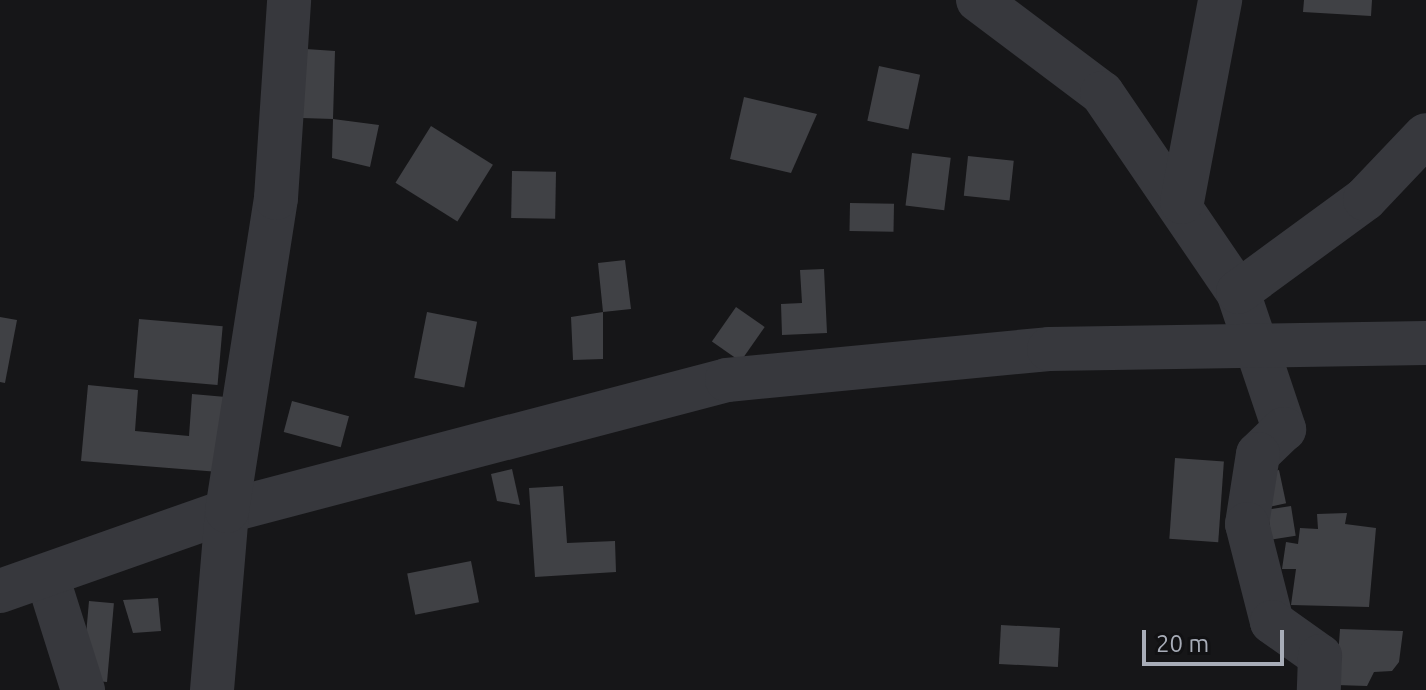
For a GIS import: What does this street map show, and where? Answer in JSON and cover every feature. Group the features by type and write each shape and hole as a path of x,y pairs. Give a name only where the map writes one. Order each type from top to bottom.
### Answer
{"street":[{"path":"212,690 227,511 265,295 289,0"},
{"path":"978,0 1102,93 1182,202 1238,292 1284,429 1258,454 1247,524 1272,622 1320,656 1319,690"},
{"path":"1182,202 1220,0"},
{"path":"1238,292 1365,199 1426,135"},
{"path":"0,591 227,511 727,380 1049,349 1253,341 1426,343"},
{"path":"47,576 83,690"}],"building":[{"path":"1304,0 1372,0 1371,16 1303,12"},
{"path":"306,49 335,51 333,119 302,118"},
{"path":"879,66 920,75 908,130 867,121"},
{"path":"744,97 817,114 791,173 730,159"},
{"path":"333,119 379,125 370,167 332,158"},
{"path":"431,126 493,165 457,222 395,183"},
{"path":"912,153 951,158 944,210 906,206"},
{"path":"968,156 1014,161 1010,201 964,196"},
{"path":"512,171 556,172 555,219 511,218"},
{"path":"850,203 894,204 894,232 850,231"},
{"path":"625,260 631,309 603,312 598,263"},
{"path":"824,269 827,333 782,335 781,304 802,303 800,270"},
{"path":"736,307 765,327 741,361 712,341"},
{"path":"427,312 477,322 464,388 414,378"},
{"path":"603,312 603,359 573,360 571,317"},
{"path":"0,317 17,320 5,383 0,382"},
{"path":"139,319 223,326 218,385 134,378"},
{"path":"88,385 138,390 135,431 189,436 192,394 226,397 219,472 81,461"},
{"path":"292,401 349,416 341,447 284,432"},
{"path":"1175,458 1224,461 1218,542 1169,539"},
{"path":"512,469 520,505 497,501 491,474"},
{"path":"1279,470 1286,503 1267,507 1260,474"},
{"path":"563,486 567,543 615,541 616,572 535,577 529,488"},
{"path":"1291,506 1296,536 1272,539 1267,510"},
{"path":"1347,513 1345,524 1376,528 1369,607 1291,605 1296,569 1282,569 1286,542 1298,544 1300,528 1318,529 1317,514"},
{"path":"471,561 479,602 415,615 407,573"},
{"path":"158,598 161,631 133,633 123,600"},
{"path":"89,601 114,603 107,682 82,680"},
{"path":"1001,625 1060,628 1058,667 999,664"},
{"path":"1340,629 1403,631 1399,662 1392,671 1374,672 1367,686 1336,685"}]}
